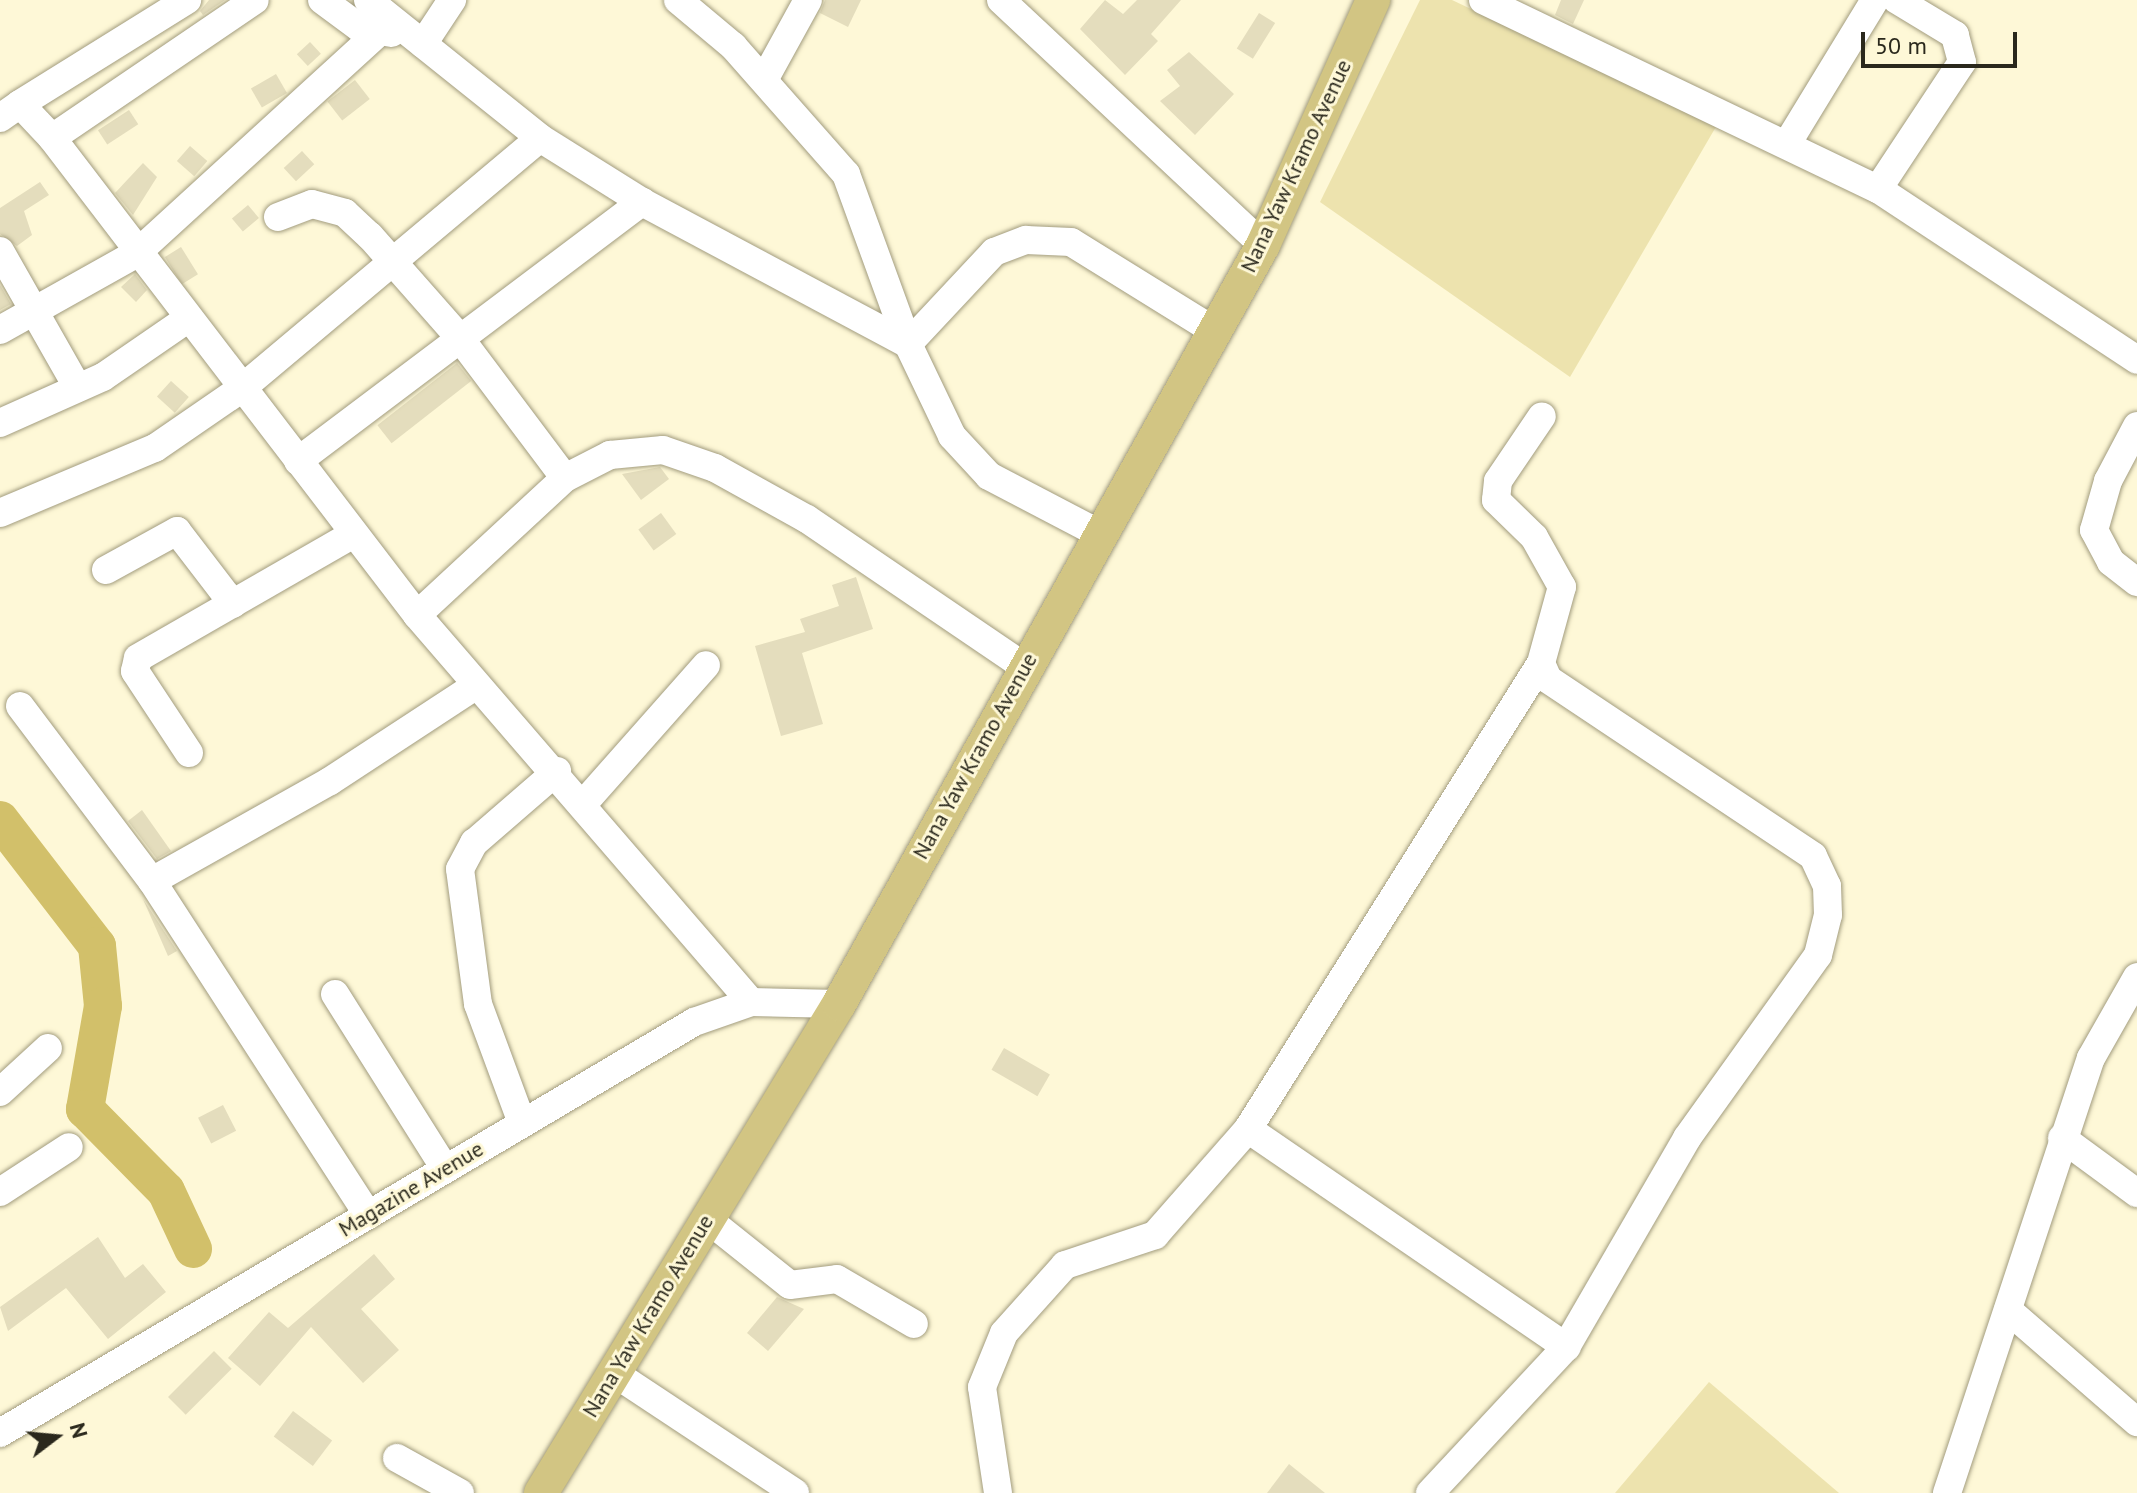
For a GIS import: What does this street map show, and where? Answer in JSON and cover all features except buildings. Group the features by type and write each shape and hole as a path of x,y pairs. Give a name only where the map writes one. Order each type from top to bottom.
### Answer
{"main road":[{"name":"Nana Yaw Kramo Avenue","path":"548,1491 706,1218 839,1004 1098,533 1263,245 1364,4"}],"street":[{"path":"187,0 10,111 52,138 186,320 417,615 475,686 557,771 751,1002"},
{"path":"52,138 255,0"},
{"path":"322,0 378,33 416,38"},
{"path":"368,0 540,138 642,202 908,344"},
{"path":"416,38 452,0"},
{"path":"678,0 764,80 846,174 908,344 952,436 989,476 1098,533"},
{"path":"764,80 808,0"},
{"path":"1001,0 1263,245"},
{"path":"1483,0 1878,189 2137,360"},
{"path":"1787,144 1875,0"},
{"path":"1878,189 1962,62 1955,35 1897,0"},
{"path":"0,330 137,253 378,33"},
{"path":"0,513 155,448 241,389 395,263 540,138"},
{"path":"298,461 642,202"},
{"path":"278,217 312,204 345,213 395,263 459,337 565,478"},
{"path":"908,344 994,252 1026,240 1071,242 1213,330"},
{"path":"0,251 75,383"},
{"path":"0,423 75,383 103,377 186,320"},
{"path":"998,1493 982,1387 1004,1333 1065,1265 1155,1235 1248,1129 1541,663 1562,587 1534,537 1496,500 1498,481 1542,416"},
{"path":"2137,426 2108,481 2094,530 2111,562 2137,582"},
{"path":"417,615 565,478 610,455 663,450 715,468 807,519 1025,667"},
{"path":"106,570 177,531 233,604"},
{"path":"189,753 135,664 354,534"},
{"path":"1430,1493 1566,1347 1687,1138 1818,955 1827,886 1813,856 1566,693 1541,663"},
{"path":"584,803 706,665"},
{"path":"152,881 330,781 475,686"},
{"path":"20,706 152,881 368,1215"},
{"path":"522,1123 481,1018 460,869 474,843 557,771"},
{"path":"1947,1493 2091,1058 2137,977"},
{"path":"335,994 445,1169"},
{"name":"Magazine Avenue","path":"0,1433 694,1022 751,1002 839,1004"},
{"path":"0,1092 48,1048"},
{"path":"1248,1129 1566,1347"},
{"path":"2062,1138 2137,1193"},
{"path":"0,1192 69,1147"},
{"path":"706,1218 790,1285 837,1279 914,1324"},
{"path":"2008,1310 2137,1422"},
{"path":"614,1373 795,1493"},
{"path":"397,1458 460,1493"}],"shaded area":[{"path":"1420,0 1452,0 1717,125 1570,377 1320,202"},
{"path":"1709,1382 1839,1493 1615,1493"}],"waterway":[{"path":"0,820 97,946 103,1006 85,1109 166,1191 193,1249"}]}
